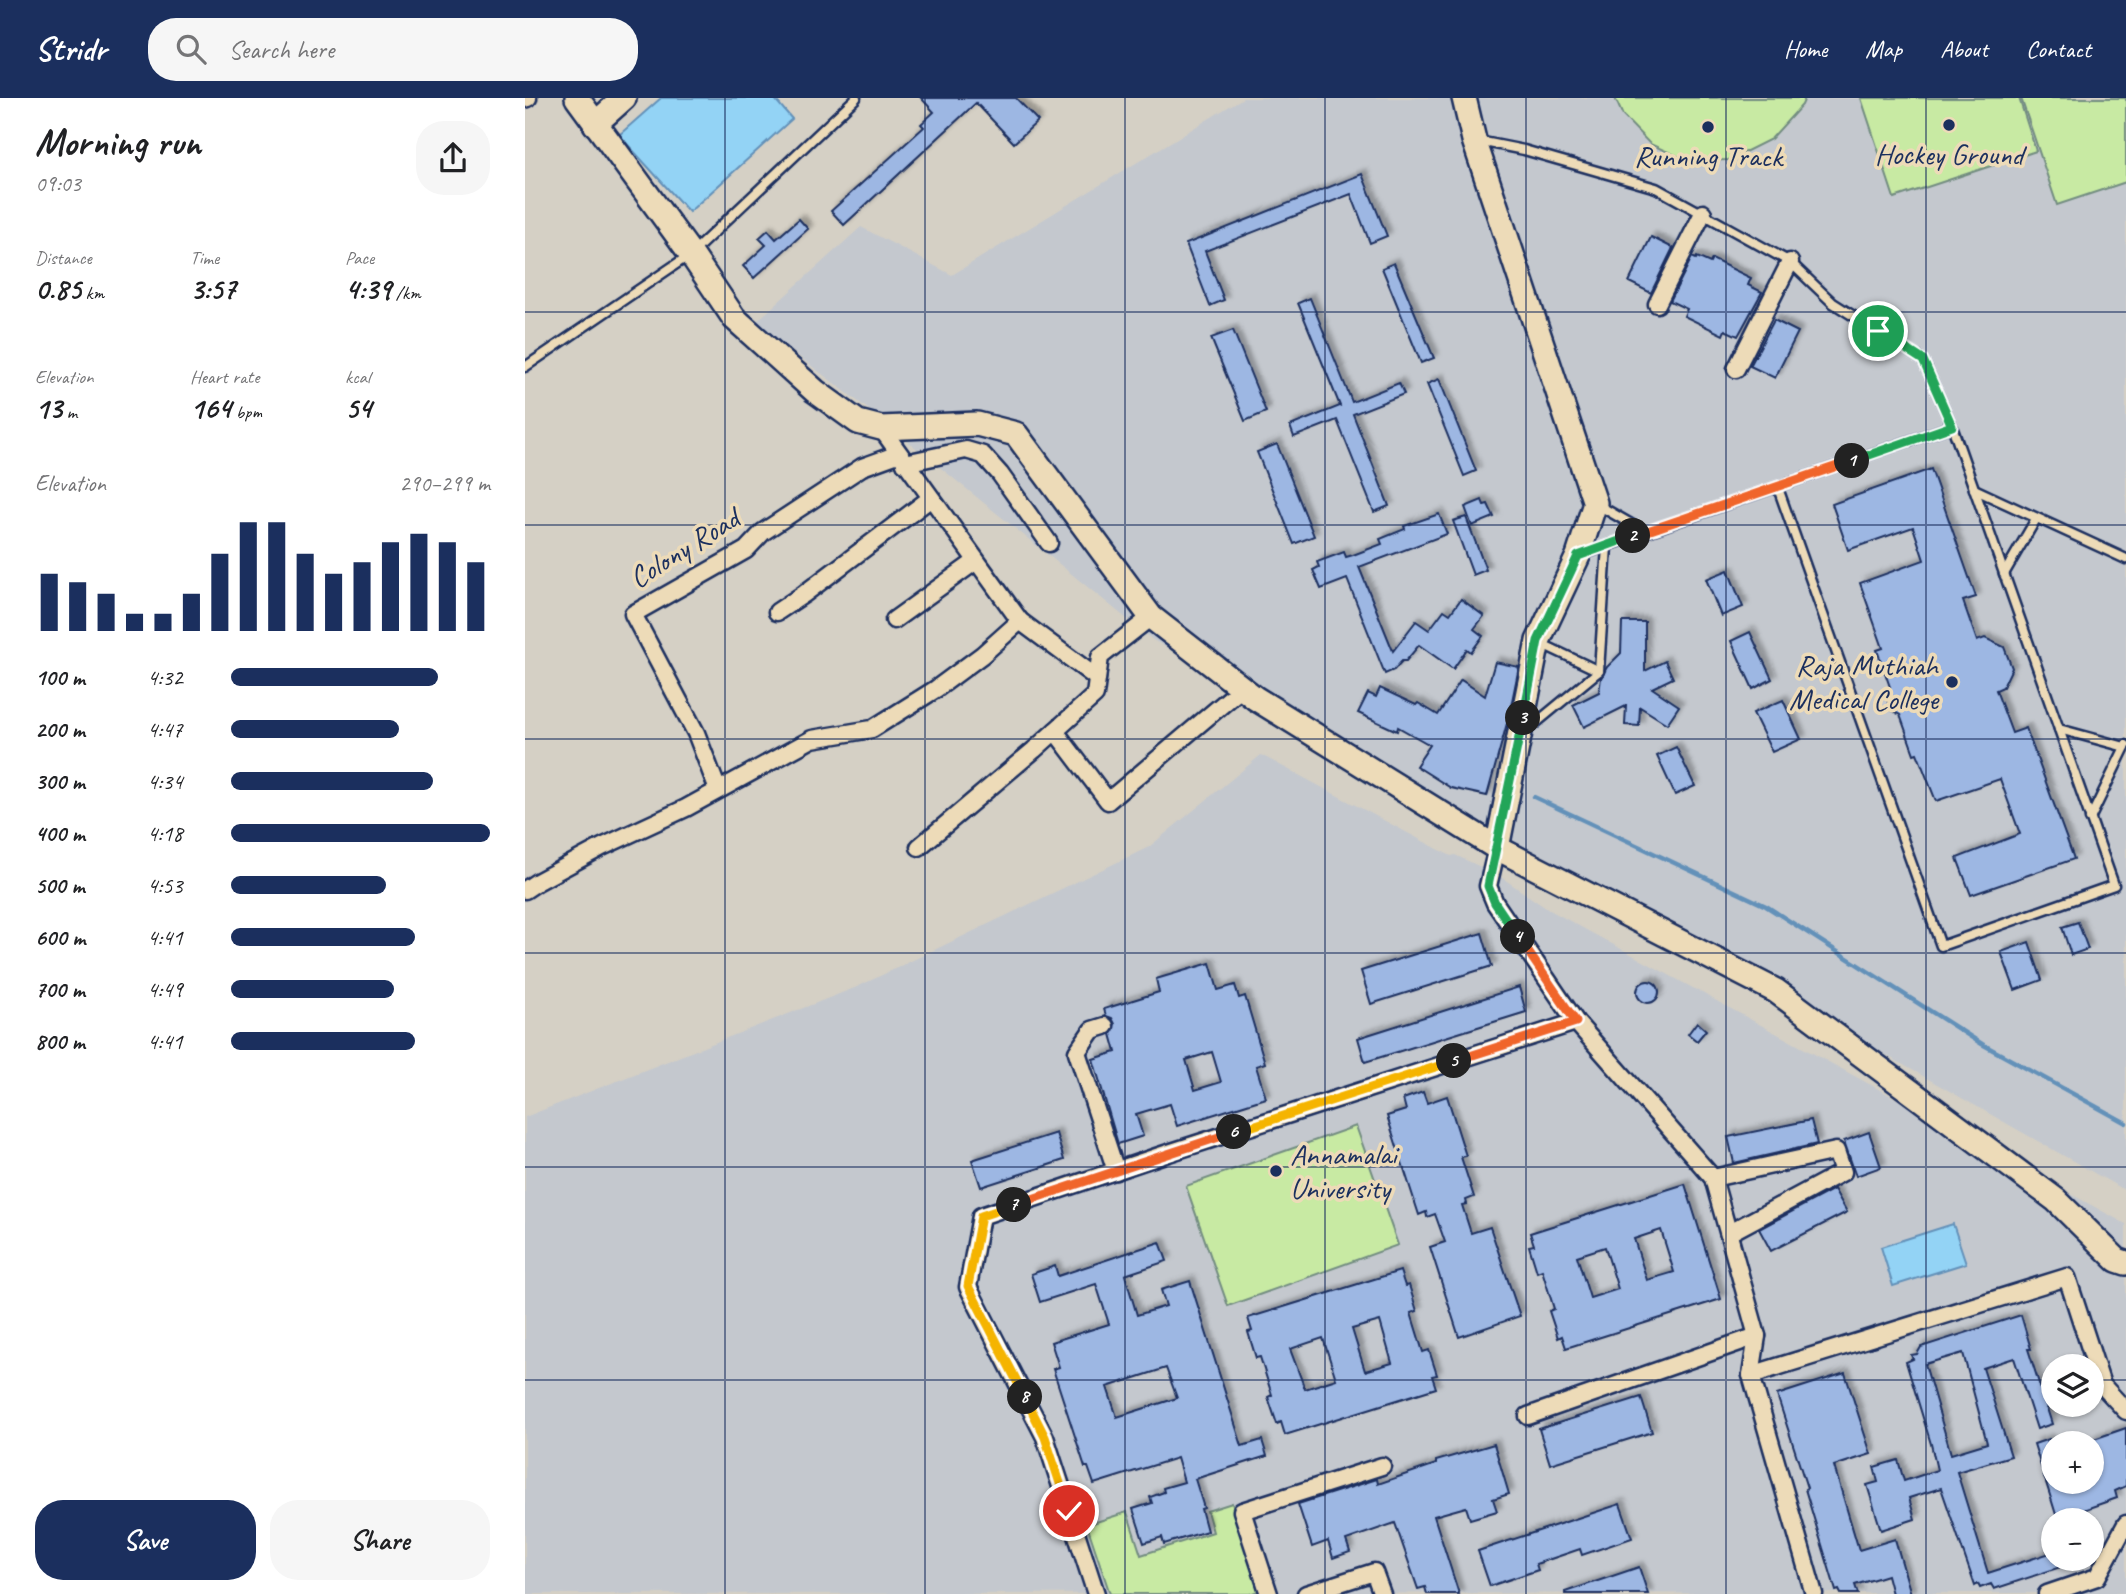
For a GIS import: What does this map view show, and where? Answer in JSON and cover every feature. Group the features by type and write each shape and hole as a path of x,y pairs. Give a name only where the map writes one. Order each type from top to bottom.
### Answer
{"street":[{"path":"577,98 691,254 734,318 815,391 857,422 881,428 977,424 1016,434 1151,617 1242,688 1497,848 1776,990 2056,1200 2117,1260 2126,1263"},
{"path":"595,124 624,98"},
{"path":"1464,98 1474,140 1595,503 1578,556 1538,641 1488,886 1495,903 1576,1022 1713,1178 1756,1336 1751,1375 1814,1594"},
{"path":"1657,304 1703,213"},
{"path":"1736,369 1790,262"},
{"path":"881,428 1020,621 1097,678"},
{"path":"901,458 966,450 983,454 1049,543"},
{"name":"Colony Road","path":"718,790 696,733 633,614 746,550 762,531 862,467 901,458"},
{"path":"777,612 930,498"},
{"path":"894,620 976,561"},
{"path":"919,848 1095,695 1100,657 1151,617"},
{"path":"525,890 602,847 686,808 812,739 872,729 982,655 1020,621"},
{"path":"1055,731 1108,801 1242,688"},
{"path":"1096,1594 1045,1437 968,1286 981,1216 1576,1022"},
{"path":"1105,1026 1092,1030 1077,1052 1116,1171"},
{"path":"1713,1178 1836,1151 1843,1172 1729,1233"},
{"path":"1751,1375 2067,1277 2102,1385 2126,1411"},
{"path":"1528,1416 1756,1336"},
{"path":"1269,1594 1242,1511 1382,1466"},
{"path":"2047,1594 2097,1577 2126,1524"},
{"path":"1306,1594 1374,1572 1381,1594"}],"lane":[{"path":"525,367 691,254 856,98"},
{"path":"1474,140 1524,150 1656,188 1790,262 1833,303 1923,360 1952,426 2114,885 1941,946 1777,488"},
{"path":"1578,556 1952,426"},
{"path":"1974,489 2126,559"},
{"path":"1595,503 1645,532"},
{"path":"2004,574 2036,519"},
{"path":"1519,737 1599,671 1607,546"},
{"path":"1538,641 1599,671"},
{"path":"2059,729 2126,746 2090,819"}],"shaded area":[{"path":"1243,98 2126,98 2126,1191 1153,640 868,409 755,323 861,227 952,275"},
{"name":"Annamalai University","path":"1261,755 1451,856 1455,855 1498,875 1546,908 2126,1224 2126,1593 525,1594 525,1117 857,987 1149,847"}],"green space":[{"name":"Running Track","path":"1615,98 1805,98 1802,105 1771,139 1729,160 1688,161 1650,144 1623,116"},
{"name":"Hockey Ground","path":"1861,98 2019,98 2036,151 1894,198"},
{"path":"2021,98 2126,98 2126,182 2057,205"},
{"path":"1356,1126 1398,1245 1228,1306 1186,1186"},
{"path":"1232,1503 1261,1590 1250,1594 1110,1594 1087,1525 1127,1512 1141,1555 1213,1532 1207,1511"}],"water":[{"path":"661,98 774,98 792,119 689,212 619,135"},
{"path":"1953,1224 1966,1263 1893,1286 1881,1247"}],"building":[{"path":"921,98 1016,98 1038,121 1014,143 976,103 844,225 831,211 924,127 921,124 934,112"},
{"path":"1362,174 1387,236 1370,243 1351,194 1205,251 1224,300 1210,306 1186,244"},
{"path":"799,219 808,229 754,278 743,266 766,245 759,238 768,230 776,239"},
{"path":"1651,237 1673,248 1651,293 1629,282"},
{"path":"1692,257 1710,263 1712,259 1751,278 1748,285 1762,292 1738,336 1725,330 1723,335 1684,316 1687,309 1670,301"},
{"path":"1394,263 1434,358 1421,363 1382,268"},
{"path":"1310,298 1352,402 1399,383 1404,394 1353,414 1389,506 1374,512 1337,420 1294,437 1290,426 1340,406 1298,303"},
{"path":"1774,320 1798,332 1775,378 1750,366"},
{"path":"1233,330 1266,412 1245,421 1211,338"},
{"path":"1439,379 1476,471 1464,476 1427,384"},
{"path":"1277,444 1314,536 1294,544 1257,452"},
{"name":"Raja Muthiah Medical College","path":"1931,469 1976,597 1963,601 1977,641 1985,638 2004,647 2012,668 2003,687 1996,690 2012,733 2026,728 2074,859 1971,895 1957,858 2020,834 2000,779 1936,801 1917,753 1914,754 1900,715 1891,710 1887,699 1890,687 1877,650 1883,648 1860,583 1924,560 1913,527 1848,550 1832,504"},
{"path":"1482,500 1484,505 1488,504 1494,517 1472,526 1465,507"},
{"path":"1439,514 1447,534 1359,567 1393,651 1416,621 1429,630 1444,610 1450,614 1461,599 1484,616 1474,629 1483,636 1471,652 1467,649 1453,669 1419,645 1406,661 1402,661 1394,670 1385,674 1347,579 1321,589 1313,570 1319,567 1317,562 1344,552 1346,557 1382,544 1380,539 1405,529 1404,526"},
{"path":"1466,517 1486,570 1473,575 1453,521"},
{"path":"1728,570 1743,607 1721,616 1706,579"},
{"path":"1622,622 1645,622 1645,671 1665,661 1673,678 1652,688 1679,706 1667,724 1640,707 1639,726 1625,725 1626,706 1584,727 1573,705 1599,692 1601,678 1607,667 1621,653"},
{"path":"1750,632 1772,679 1753,689 1731,641"},
{"path":"1495,662 1519,667 1487,796 1451,788 1416,766 1430,745 1398,727 1397,731 1358,713 1368,693 1376,697 1380,688 1416,705 1418,703 1438,715 1461,680 1485,696"},
{"path":"1783,700 1801,739 1772,752 1753,713"},
{"path":"1676,747 1695,786 1675,795 1657,756"},
{"path":"2078,922 2088,949 2071,955 2062,927"},
{"path":"1482,933 1492,966 1371,1004 1361,971"},
{"path":"2029,942 2042,980 2015,990 2001,952"},
{"path":"1210,963 1218,990 1235,985 1239,998 1245,996 1265,1063 1256,1066 1266,1098 1177,1126 1170,1104 1136,1114 1143,1136 1118,1144 1093,1059 1116,1052 1111,1034 1115,1024 1112,1018 1106,1016 1104,1009 1159,992 1156,979","holes":["1212,1052 1221,1082 1195,1090 1186,1060"]},
{"path":"1648,981 1656,984 1659,992 1656,1000 1648,1003 1640,1000 1637,992 1640,984"},
{"path":"1519,987 1526,1012 1365,1062 1358,1038"},
{"path":"1697,1022 1706,1030 1697,1041 1688,1034"},
{"path":"1423,1092 1427,1103 1447,1096 1466,1156 1461,1157 1474,1197 1462,1205 1471,1233 1490,1227 1520,1316 1459,1337 1430,1247 1445,1242 1435,1214 1427,1217 1426,1212 1419,1215 1387,1116 1406,1110 1403,1099"},
{"path":"1811,1120 1817,1144 1734,1163 1728,1137"},
{"path":"1869,1132 1881,1167 1856,1176 1844,1141"},
{"path":"1056,1133 1064,1160 981,1187 972,1160"},
{"path":"1685,1184 1721,1299 1566,1348 1562,1336 1558,1338 1549,1311 1554,1309 1542,1270 1537,1272 1529,1246 1534,1245 1530,1233","holes":["1661,1230 1674,1272 1647,1280 1634,1239","1605,1247 1618,1289 1590,1298 1577,1256"]},
{"path":"1834,1189 1847,1212 1771,1251 1759,1229"},
{"path":"1160,1242 1167,1261 1125,1275 1137,1315 1166,1306 1161,1290 1190,1281 1242,1446 1262,1440 1267,1456 1195,1479 1204,1508 1201,1509 1207,1531 1164,1544 1162,1537 1144,1543 1133,1509 1152,1503 1150,1497 1164,1492 1163,1488 1184,1482 1177,1458 1094,1484 1088,1467 1085,1467 1053,1369 1059,1367 1051,1342 1109,1324 1096,1284 1040,1302 1031,1274 1055,1266 1058,1276","holes":["1166,1368 1177,1398 1117,1417 1107,1387"]},
{"path":"1400,1271 1405,1286 1409,1285 1417,1311 1411,1313 1423,1352 1429,1350 1437,1375 1432,1376 1436,1388 1285,1435 1281,1422 1277,1424 1268,1397 1272,1395 1260,1357 1256,1358 1248,1332 1252,1331 1248,1318","holes":["1380,1321 1392,1363 1365,1371 1352,1329","1323,1338 1336,1379 1305,1389 1290,1349"]},
{"path":"2021,1315 2041,1390 2041,1417 2050,1417 2052,1424 2037,1429 2014,1358 1983,1368 2011,1456 1957,1472 1988,1573 2041,1556 2041,1571 2049,1571 1994,1589 1991,1584 1980,1588 1978,1584 1975,1586 1941,1488 1909,1498 1915,1519 1881,1530 1867,1485 1878,1482 1874,1467 1898,1460 1904,1481 1937,1470 1906,1362 1913,1359 1911,1355 1917,1354 1921,1347","holes":["1963,1353 1987,1443 1951,1454 1925,1364"]},
{"path":"1845,1373 1871,1454 1834,1466 1859,1550 1895,1539 1911,1594 1892,1594 1887,1575 1855,1585 1858,1594 1841,1594 1839,1590 1836,1591 1805,1489 1807,1488 1777,1395"},
{"path":"1641,1397 1652,1432 1550,1464 1539,1429"},
{"path":"2126,1428 2126,1486 2115,1491 2117,1498 2089,1508 2054,1508 2050,1494 2104,1494 2104,1436"},
{"path":"2041,1442 2041,1466 2034,1444"},
{"path":"1494,1444 1509,1494 1493,1499 1497,1511 1470,1519 1466,1507 1434,1516 1459,1594 1427,1594 1425,1587 1418,1589 1395,1523 1346,1540 1350,1552 1333,1558 1328,1541 1312,1547 1298,1504 1377,1479 1378,1484 1436,1464 1436,1461"},
{"path":"1620,1504 1632,1538 1582,1555 1580,1549 1536,1564 1538,1570 1490,1586 1478,1551"},
{"path":"1639,1567 1648,1594 1565,1594 1565,1592"}],"waterway":[{"path":"1534,797 1766,906 1982,1044 2126,1123"}],"place":[{"name":"Hockey Ground","path":"1949,125"},
{"name":"Running Track","path":"1708,127"},
{"name":"Raja Muthiah Medical College","path":"1952,682"},
{"name":"Annamalai University","path":"1276,1171"}],"route":[{"path":"1069,1511 1045,1437 968,1286 981,1216 1576,1022 1495,903 1488,886 1538,641 1578,556 1952,426 1923,360 1878,331"}]}
